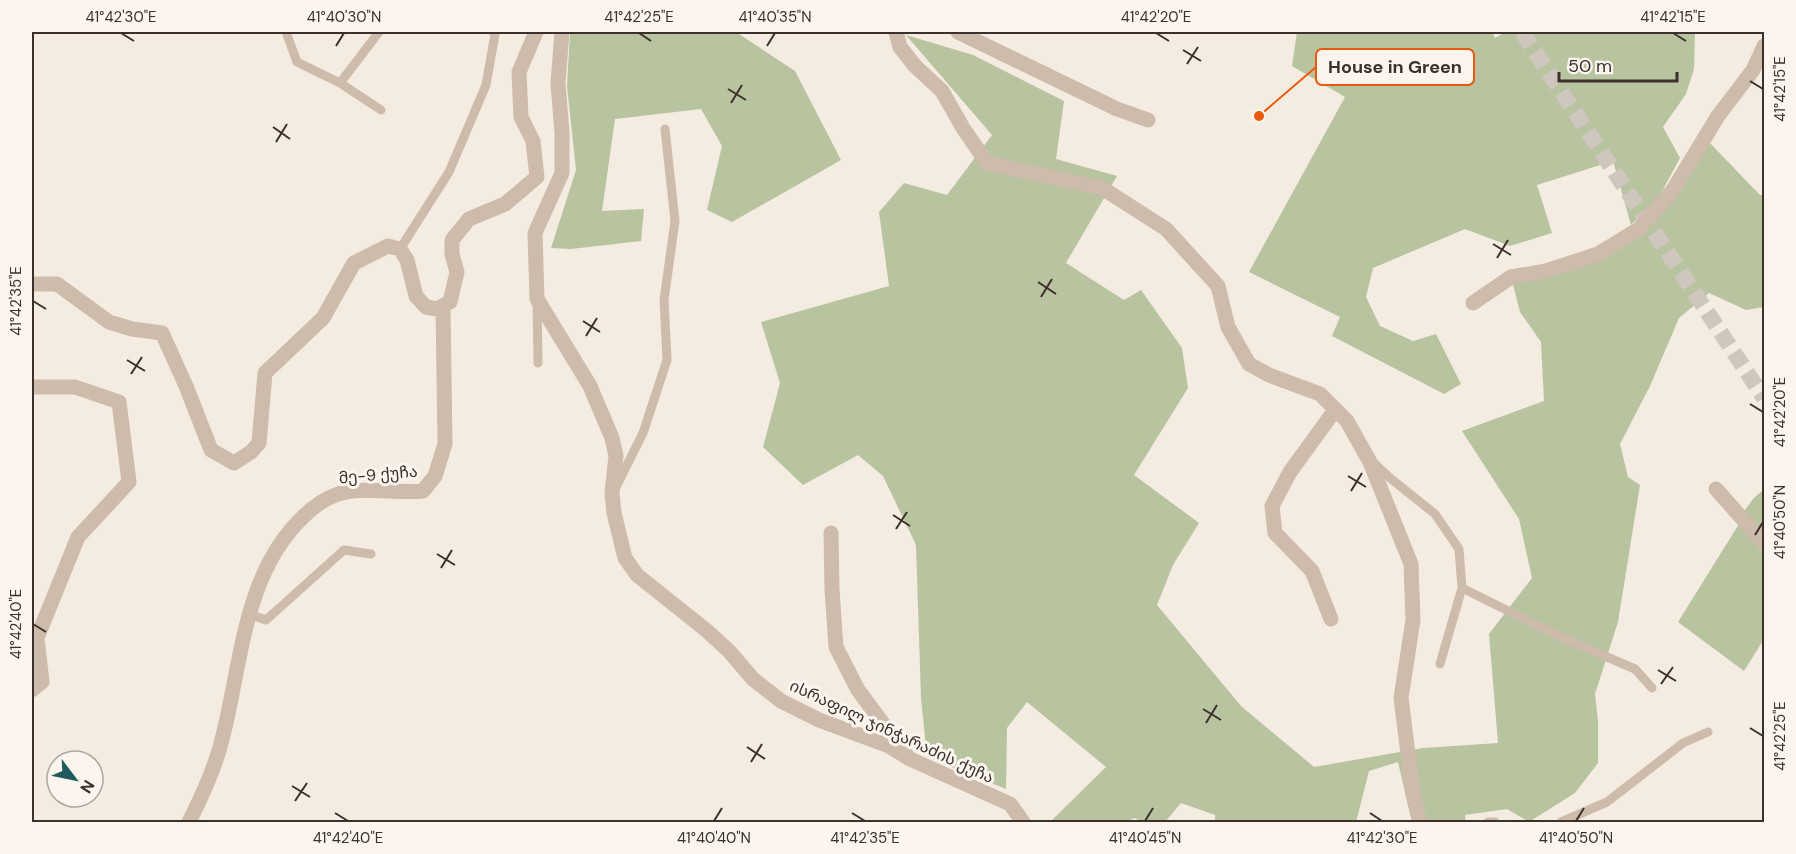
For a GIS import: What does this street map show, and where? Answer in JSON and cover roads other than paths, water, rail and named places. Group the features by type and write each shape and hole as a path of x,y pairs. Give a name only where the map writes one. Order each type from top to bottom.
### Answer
{"street":[{"path":"32,284 57,284 109,322 132,329 162,333 211,450 234,463 251,452 259,443 265,373 323,318 354,264 388,246 400,249 407,260 416,296 426,308 437,309 450,302 458,272 452,254 452,240 469,219 505,204 537,177 532,141 521,117 519,72 536,32"},
{"name":"ისრაფილ ჯინჭარაძის ქუჩა","path":"562,32 558,83 562,173 535,233 537,299 590,386 604,417 616,456 612,493 614,513 625,558 637,575 706,630 729,651 753,679 781,701 819,720 888,746 910,759 1010,804 1023,822"},
{"path":"896,32 900,47 915,66 942,91 963,128 987,163 1102,188 1166,229 1218,286 1228,327 1249,363 1269,375 1320,394 1347,421 1366,456 1411,564 1413,620 1401,698 1413,794 1420,822"},
{"path":"958,32 1117,110 1148,120"},
{"path":"1473,303 1512,277 1546,271 1598,254 1639,229 1673,190 1718,116 1753,70 1764,46"},
{"name":"მე-9 ქუჩა","path":"189,822 203,795 220,747 249,614 264,573 289,530 318,503 339,493 370,490 402,493 423,491 435,476 446,444 443,306"},
{"path":"32,387 75,387 119,402 129,483 78,537 38,638 42,682 32,690"},
{"path":"1331,619 1312,571 1275,533 1272,506 1290,472 1335,410"},
{"path":"1716,489 1764,543"},
{"path":"831,533 836,647 858,690 910,759"}],"lane":[{"path":"286,32 297,62 340,83 381,110"},
{"path":"340,83 379,32"},
{"path":"400,249 449,172 486,85 495,34 493,32"},
{"path":"612,493 643,433 667,360 664,300 675,221 665,129"},
{"path":"537,299 538,363"},
{"path":"1366,456 1435,514 1458,549 1462,588 1440,664"},
{"path":"249,614 266,620 344,550 371,554"},
{"path":"1462,588 1563,638 1635,669 1652,688"},
{"path":"1561,822 1607,802 1683,742 1708,732"},
{"path":"1488,822 1495,822"}],"tunnel":[{"path":"1522,32 1764,398"}],"place":[{"name":"House in Green","path":"1259,116"}]}
